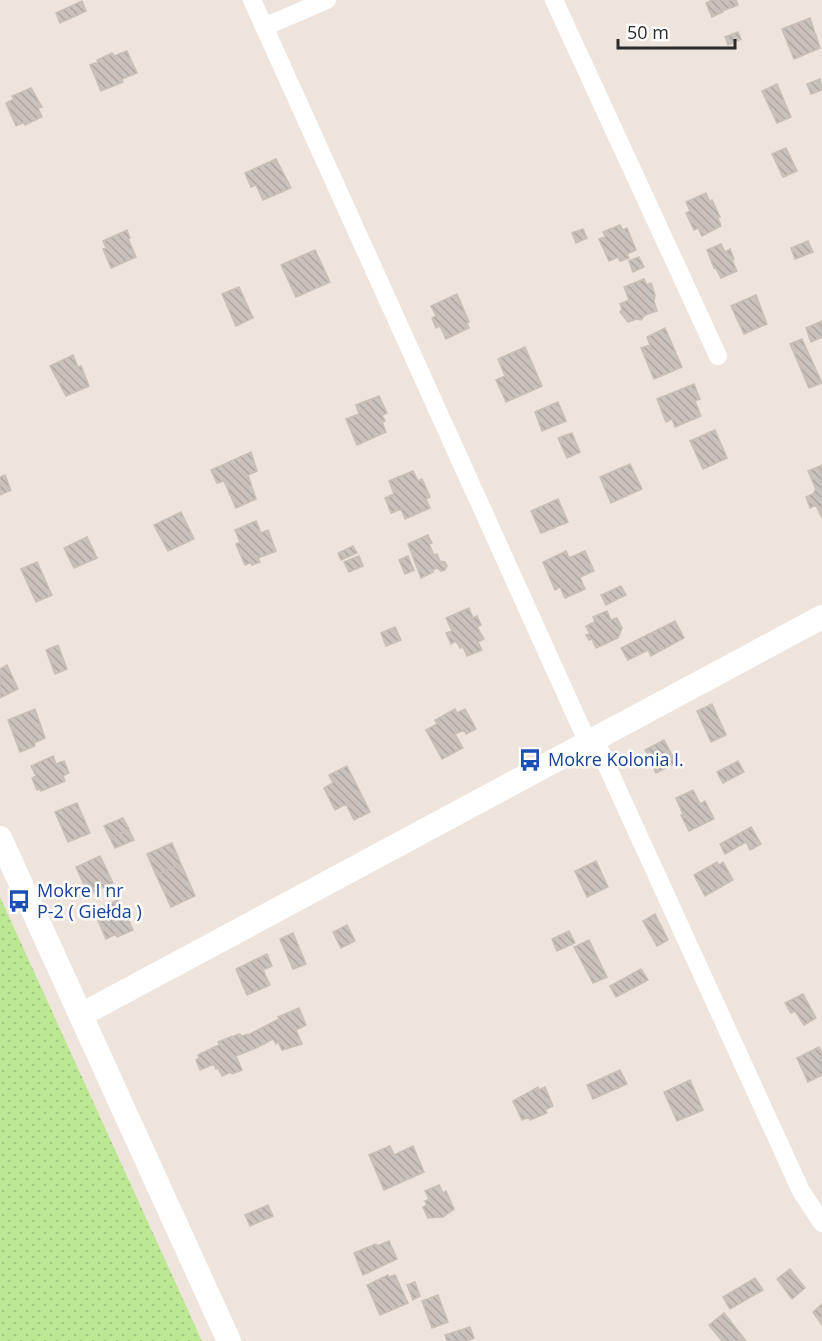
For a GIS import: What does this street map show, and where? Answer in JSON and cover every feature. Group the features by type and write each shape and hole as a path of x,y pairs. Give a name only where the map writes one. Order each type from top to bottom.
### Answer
{"street":[{"path":"252,0 591,742 801,1191 822,1223"},
{"path":"264,27 327,0"},
{"path":"554,0 718,356"},
{"path":"81,1015 822,617"},
{"path":"0,838 229,1341"}],"green space":[{"path":"0,897 202,1341 0,1341"}],"building":[{"path":"717,0 723,12 712,17 706,3"},
{"path":"717,0 736,0 738,5 722,11"},
{"path":"82,1 86,11 60,23 56,13"},
{"path":"810,18 820,48 794,59 782,29"},
{"path":"738,32 741,39 728,45 725,37"},
{"path":"127,51 137,73 101,91 90,65 112,53 114,56"},
{"path":"820,79 822,90 811,94 807,84"},
{"path":"777,84 791,117 777,123 762,91"},
{"path":"31,88 42,107 38,108 42,117 25,125 24,122 16,126 6,103 14,99 12,96"},
{"path":"786,148 797,171 783,177 772,154"},
{"path":"276,159 291,188 263,200 256,185 251,187 245,173"},
{"path":"706,193 720,217 718,218 721,226 702,236 698,228 694,230 686,213 690,211 686,202"},
{"path":"620,225 623,230 627,228 636,250 627,254 629,258 620,261 618,257 609,261 599,239 605,237 603,232"},
{"path":"583,229 587,238 576,243 572,233"},
{"path":"127,230 130,238 128,239 136,257 111,268 103,249 106,248 103,241"},
{"path":"808,241 813,252 795,259 791,248"},
{"path":"721,244 725,252 730,249 737,271 721,278 707,250"},
{"path":"315,250 330,282 296,297 281,265"},
{"path":"639,257 644,267 633,272 629,261"},
{"path":"644,279 647,285 651,283 657,311 645,315 641,320 628,322 620,312 622,309 620,304 629,300 624,287"},
{"path":"239,287 253,318 236,326 222,294"},
{"path":"457,294 469,322 467,323 469,328 446,339 440,326 436,328 432,318 436,316 431,306"},
{"path":"756,295 767,324 744,334 731,306"},
{"path":"822,321 822,337 811,342 806,328"},
{"path":"665,328 682,367 654,379 641,348 650,345 647,337"},
{"path":"802,339 822,383 809,388 790,344"},
{"path":"525,347 542,386 506,402 496,380 505,376 498,359"},
{"path":"73,355 78,367 81,366 89,386 66,396 50,366"},
{"path":"694,384 700,399 695,401 701,416 675,427 672,419 666,422 657,399"},
{"path":"379,396 387,413 382,415 386,432 357,445 346,419 359,414 356,405"},
{"path":"558,402 566,421 542,431 535,412"},
{"path":"715,430 727,458 703,469 690,441"},
{"path":"572,433 580,452 567,458 558,438"},
{"path":"251,452 257,471 248,475 256,499 236,508 224,481 217,483 211,470"},
{"path":"630,464 642,489 611,503 600,477"},
{"path":"822,465 822,518 816,505 810,508 806,497 813,494 816,489 808,471"},
{"path":"413,471 418,481 422,479 430,497 426,499 430,508 405,519 401,509 391,513 385,498 394,494 389,481"},
{"path":"5,475 11,490 0,495 0,477"},
{"path":"558,499 568,522 541,533 531,511"},
{"path":"181,512 194,539 168,551 154,525"},
{"path":"256,521 261,533 268,530 276,551 258,558 260,562 245,565 236,544 240,542 235,530"},
{"path":"428,535 434,555 437,554 440,561 445,562 447,566 445,570 441,571 437,568 421,578 408,544"},
{"path":"87,537 97,558 74,568 64,548"},
{"path":"353,546 357,553 341,560 338,553"},
{"path":"566,551 569,558 585,551 594,571 580,577 585,589 565,598 560,587 555,590 543,562"},
{"path":"359,556 363,566 349,572 344,562"},
{"path":"408,556 414,570 405,574 399,560"},
{"path":"37,562 52,595 36,602 21,569"},
{"path":"621,586 626,595 606,605 601,595"},
{"path":"469,608 473,618 477,616 481,625 477,627 484,639 478,642 482,650 467,656 463,647 460,648 456,641 451,644 446,633 452,631 446,618"},
{"path":"607,611 611,620 617,618 622,628 618,638 596,648 592,639 589,640 586,635 590,634 586,626 595,622 593,617"},
{"path":"675,621 684,638 660,651 651,633"},
{"path":"395,627 401,640 386,646 381,633"},
{"path":"651,633 660,651 651,656 648,650 628,660 621,648"},
{"path":"58,645 67,669 55,674 46,650"},
{"path":"7,665 18,689 0,698 0,669"},
{"path":"712,704 726,735 711,742 697,711"},
{"path":"35,709 45,738 34,743 35,746 20,752 8,720"},
{"path":"455,709 457,713 465,709 476,729 466,734 464,730 455,734 463,748 442,759 426,730 437,724 435,720"},
{"path":"664,740 676,763 656,773 645,750"},
{"path":"53,756 56,764 64,761 69,773 63,776 65,781 41,791 37,790 32,778 36,776 31,766"},
{"path":"738,761 744,772 723,783 717,772"},
{"path":"347,766 370,812 354,820 346,804 335,810 324,788 333,783 329,775"},
{"path":"693,790 700,804 705,801 714,819 689,831 676,798"},
{"path":"77,803 90,833 68,842 55,812"},
{"path":"123,818 129,829 110,838 104,826"},
{"path":"751,827 761,844 750,850 746,842 725,854 720,844"},
{"path":"129,830 134,840 115,848 110,838"},
{"path":"172,843 181,864 156,875 147,854"},
{"path":"100,856 113,883 92,893 91,889 87,891 76,867"},
{"path":"596,861 608,887 587,897 575,871"},
{"path":"717,862 719,865 723,862 733,880 705,896 694,875"},
{"path":"181,864 195,896 171,907 156,875"},
{"path":"118,900 123,910 127,908 132,918 128,919 133,930 106,939 94,911"},
{"path":"655,914 668,940 657,946 643,921"},
{"path":"347,925 355,941 341,948 333,932"},
{"path":"569,931 575,943 557,951 552,939"},
{"path":"293,933 306,964 293,969 280,939"},
{"path":"589,940 607,977 593,983 574,947"},
{"path":"267,954 272,966 263,970 270,985 247,995 236,969"},
{"path":"641,969 648,980 616,997 610,986"},
{"path":"803,994 816,1018 804,1025 795,1011 791,1013 785,1003"},
{"path":"299,1008 306,1025 296,1030 302,1044 282,1050 278,1042 276,1044 273,1039 236,1056 242,1070 222,1076 214,1064 200,1070 196,1060 199,1058 198,1055 219,1045 218,1042 240,1034 241,1036 250,1034 279,1019 278,1017"},
{"path":"819,1047 822,1053 822,1075 808,1082 797,1058"},
{"path":"620,1070 627,1084 593,1099 587,1085"},
{"path":"690,1080 703,1110 677,1121 664,1092"},
{"path":"538,1087 539,1090 545,1087 553,1106 545,1110 547,1113 530,1120 529,1117 522,1120 513,1101"},
{"path":"390,1146 394,1155 413,1146 424,1172 384,1190 369,1155"},
{"path":"439,1185 443,1193 446,1191 454,1209 443,1217 428,1218 423,1207 427,1205 425,1201 429,1199 425,1191"},
{"path":"268,1205 273,1216 250,1226 245,1215"},
{"path":"389,1241 397,1259 363,1275 354,1253"},
{"path":"790,1269 805,1288 792,1299 777,1279"},
{"path":"388,1275 389,1277 395,1275 408,1303 380,1315 367,1285"},
{"path":"755,1278 763,1290 730,1309 723,1297"},
{"path":"415,1282 420,1296 413,1300 407,1285"},
{"path":"438,1295 448,1322 432,1328 422,1301"},
{"path":"822,1304 822,1325 813,1312"},
{"path":"724,1313 746,1341 722,1341 709,1325"},
{"path":"470,1327 474,1338 466,1341 447,1341 445,1335"}],"place":[{"name":"Mokre Kolonia I.","path":"530,760"},
{"name":"Mokre I nr P-2 ( Giełda )","path":"19,901"}]}
